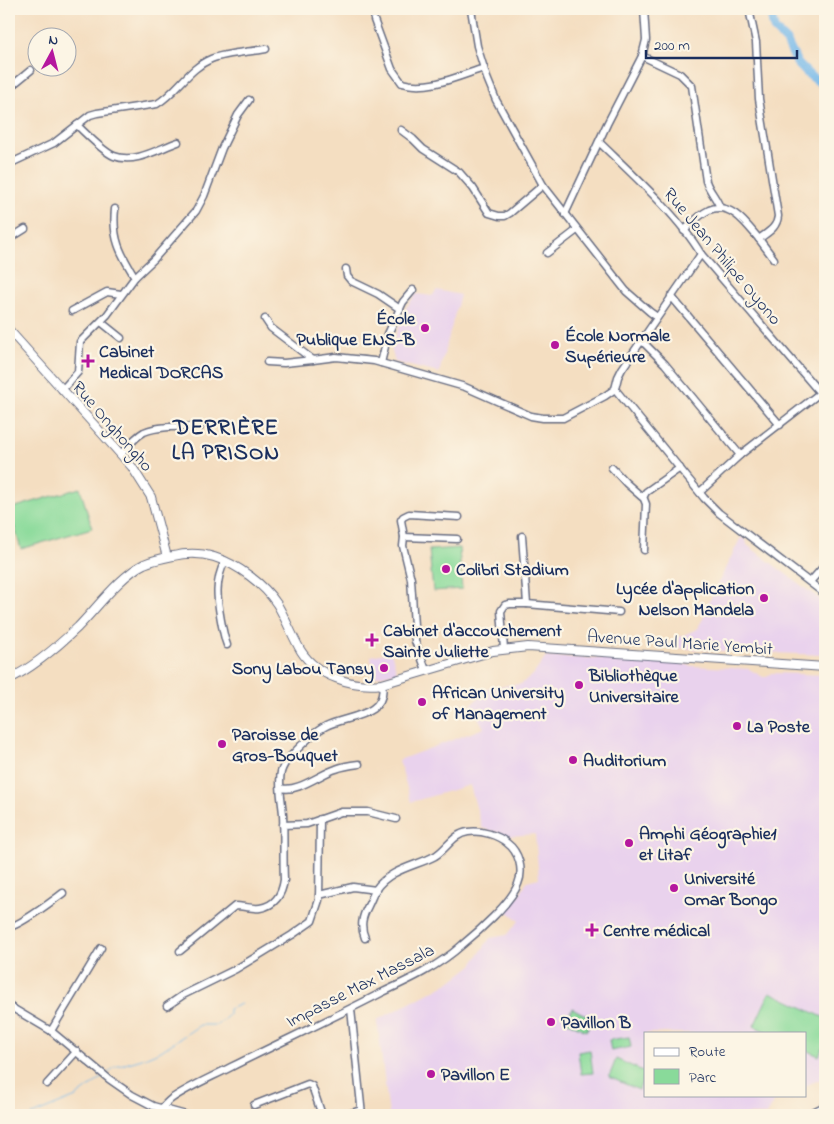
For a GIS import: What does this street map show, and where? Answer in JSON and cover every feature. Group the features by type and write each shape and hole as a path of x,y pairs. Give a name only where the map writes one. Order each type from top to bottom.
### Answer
{"main road":[{"name":"Rue Onghongho","path":"9,330 132,467 151,497 167,557"},
{"name":"Avenue Paul Marie Yembit","path":"9,679 40,658 71,633 130,574 143,564 181,554 216,558 252,579 273,599 301,650 314,666 328,674 362,685 382,684 504,649 528,647 825,667"}],"street":[{"path":"471,9 477,46 496,100 543,185 626,291 657,316"},
{"path":"565,214 642,56 646,40 644,9"},
{"path":"749,9 755,34 759,99 778,216 778,222 774,228 759,239"},
{"path":"374,20 392,69 402,83 419,86 432,84 484,68"},
{"path":"9,164 54,143 90,116 97,113 157,104 164,100 184,79 210,59 266,49"},
{"path":"642,56 680,74 692,86 706,181 720,208"},
{"path":"9,88 28,73"},
{"path":"62,390 78,372 80,342 101,322 135,276 154,259 196,210 204,196 222,148 238,116 249,100"},
{"path":"77,126 112,155 124,158 146,155 178,142"},
{"path":"401,130 423,149 458,172 473,188 489,213 494,215 505,216 510,213 543,185"},
{"name":"Rue Jean Philipe Oyono","path":"599,142 644,186 684,230 701,254 822,391"},
{"path":"684,230 708,210 720,208 741,217 774,259"},
{"path":"115,209 114,229 119,251 135,276"},
{"path":"9,239 25,229"},
{"path":"547,253 577,230"},
{"path":"267,362 284,363 336,357 377,362 465,387 531,416 563,418 615,389 618,377 657,316 701,254"},
{"path":"346,269 347,276 351,281 378,294 400,308"},
{"path":"377,362 400,308 413,290"},
{"path":"72,311 107,292 121,294"},
{"path":"672,296 780,425"},
{"path":"265,319 271,328 313,360"},
{"path":"101,322 121,338"},
{"path":"642,341 666,364 740,455"},
{"path":"615,389 719,513 825,594"},
{"path":"700,492 740,455 822,391"},
{"path":"121,454 133,440 144,432 164,428 200,426"},
{"path":"612,468 643,497 646,504 644,550"},
{"path":"643,497 646,492 680,468"},
{"path":"426,670 415,641 412,584 403,546 404,537 401,520 405,515 459,517"},
{"path":"522,536 527,604"},
{"path":"404,537 457,539"},
{"path":"225,562 220,573 218,605 223,635 227,645"},
{"path":"810,582 825,565"},
{"path":"504,649 501,611 510,604 619,612"},
{"path":"180,951 235,906 259,908 272,903 282,893 284,880 281,773 284,764 290,756 325,726 369,711 376,705 380,697 382,684"},
{"path":"281,788 294,788 334,769 359,764"},
{"path":"283,825 301,825 334,814 348,812 375,813 396,819"},
{"path":"167,1006 183,995 236,969 302,929 314,918 320,895 320,819"},
{"name":"Impasse Max Massala","path":"155,1115 170,1100 184,1092 267,1049 351,1009 453,954 473,936 516,888 520,876 518,858 513,847 501,838 478,832 462,833 437,854 397,872 384,881 376,890 362,918 365,938"},
{"path":"320,895 353,888 376,890"},
{"path":"9,927 25,919 63,893"},
{"path":"51,1031 102,948"},
{"path":"9,1006 51,1031 120,1087 143,1101 186,1115"},
{"path":"344,1115 361,1113 351,1009"},
{"path":"47,1084 60,1072 77,1051"},
{"path":"254,1105 308,1084 312,1086 322,1115"},
{"path":"807,1115 825,1106"}],"shaded area":[{"name":"École Publique ENS-B","path":"437,290 460,295 439,373 395,362 391,348 406,308 416,294 432,296"},
{"name":"Lycée d'application Nelson Mandela","path":"741,537 746,540 747,545 825,603 825,655 678,648 677,638 697,629 704,617 703,614"},
{"name":"Sony Labou Tansy","path":"391,652 397,672 373,677 371,656"},
{"name":"Université Omar Bongo","path":"546,657 665,660 692,666 749,669 763,677 767,677 771,673 825,675 825,1077 806,1086 806,1032 644,1032 644,1096 783,1096 774,1101 767,1115 389,1115 377,1020 450,982 472,965 490,938 507,935 519,921 506,910 520,894 527,881 539,878 535,834 509,836 482,828 470,785 411,802 399,760 484,728 471,705 490,687 521,684 533,675"}],"green space":[{"path":"80,488 92,528 21,549 9,509"},
{"name":"Colibri Stadium","path":"459,548 462,589 433,591 429,550"},
{"path":"770,992 825,1018 825,1042 819,1056 806,1050 806,1032 767,1032 754,1026"},
{"path":"572,1008 593,1019 586,1031 566,1021"},
{"path":"629,1037 631,1047 611,1051 609,1040"},
{"path":"590,1050 593,1073 581,1074 578,1052"},
{"path":"616,1059 644,1072 639,1090 609,1077"}],"waterway":[{"path":"770,9 774,29 787,42 797,63 821,83"},
{"path":"108,1073 115,1067 161,1051 200,1025 217,1025 229,1015 229,1009 241,1004"},
{"path":"32,1115 76,1097 103,1077"}],"place":[{"name":"École Publique ENS-B","path":"425,328"},
{"name":"École Normale Supérieure","path":"555,345"},
{"name":"Cabinet Medical DORCAS","path":"88,361"},
{"name":"Colibri Stadium","path":"446,569"},
{"name":"Lycée d'application Nelson Mandela","path":"764,598"},
{"name":"Cabinet d'accouchement Sainte Juliette","path":"372,640"},
{"name":"Sony Labou Tansy","path":"384,668"},
{"name":"Bibliothèque Universitaire","path":"579,685"},
{"name":"African University of Management","path":"422,702"},
{"name":"La Poste","path":"737,726"},
{"name":"Paroisse de Gros-Bouquet","path":"222,744"},
{"name":"Auditorium","path":"573,760"},
{"name":"Amphi Géographie1 et Litaf","path":"629,843"},
{"name":"Université Omar Bongo","path":"674,888"},
{"name":"Centre médical","path":"592,930"},
{"name":"Pavillon B","path":"551,1022"},
{"name":"Pavillon E","path":"431,1074"}],"district":[{"name":"DERRIÈRE LA PRISON","path":"226,438"}]}
